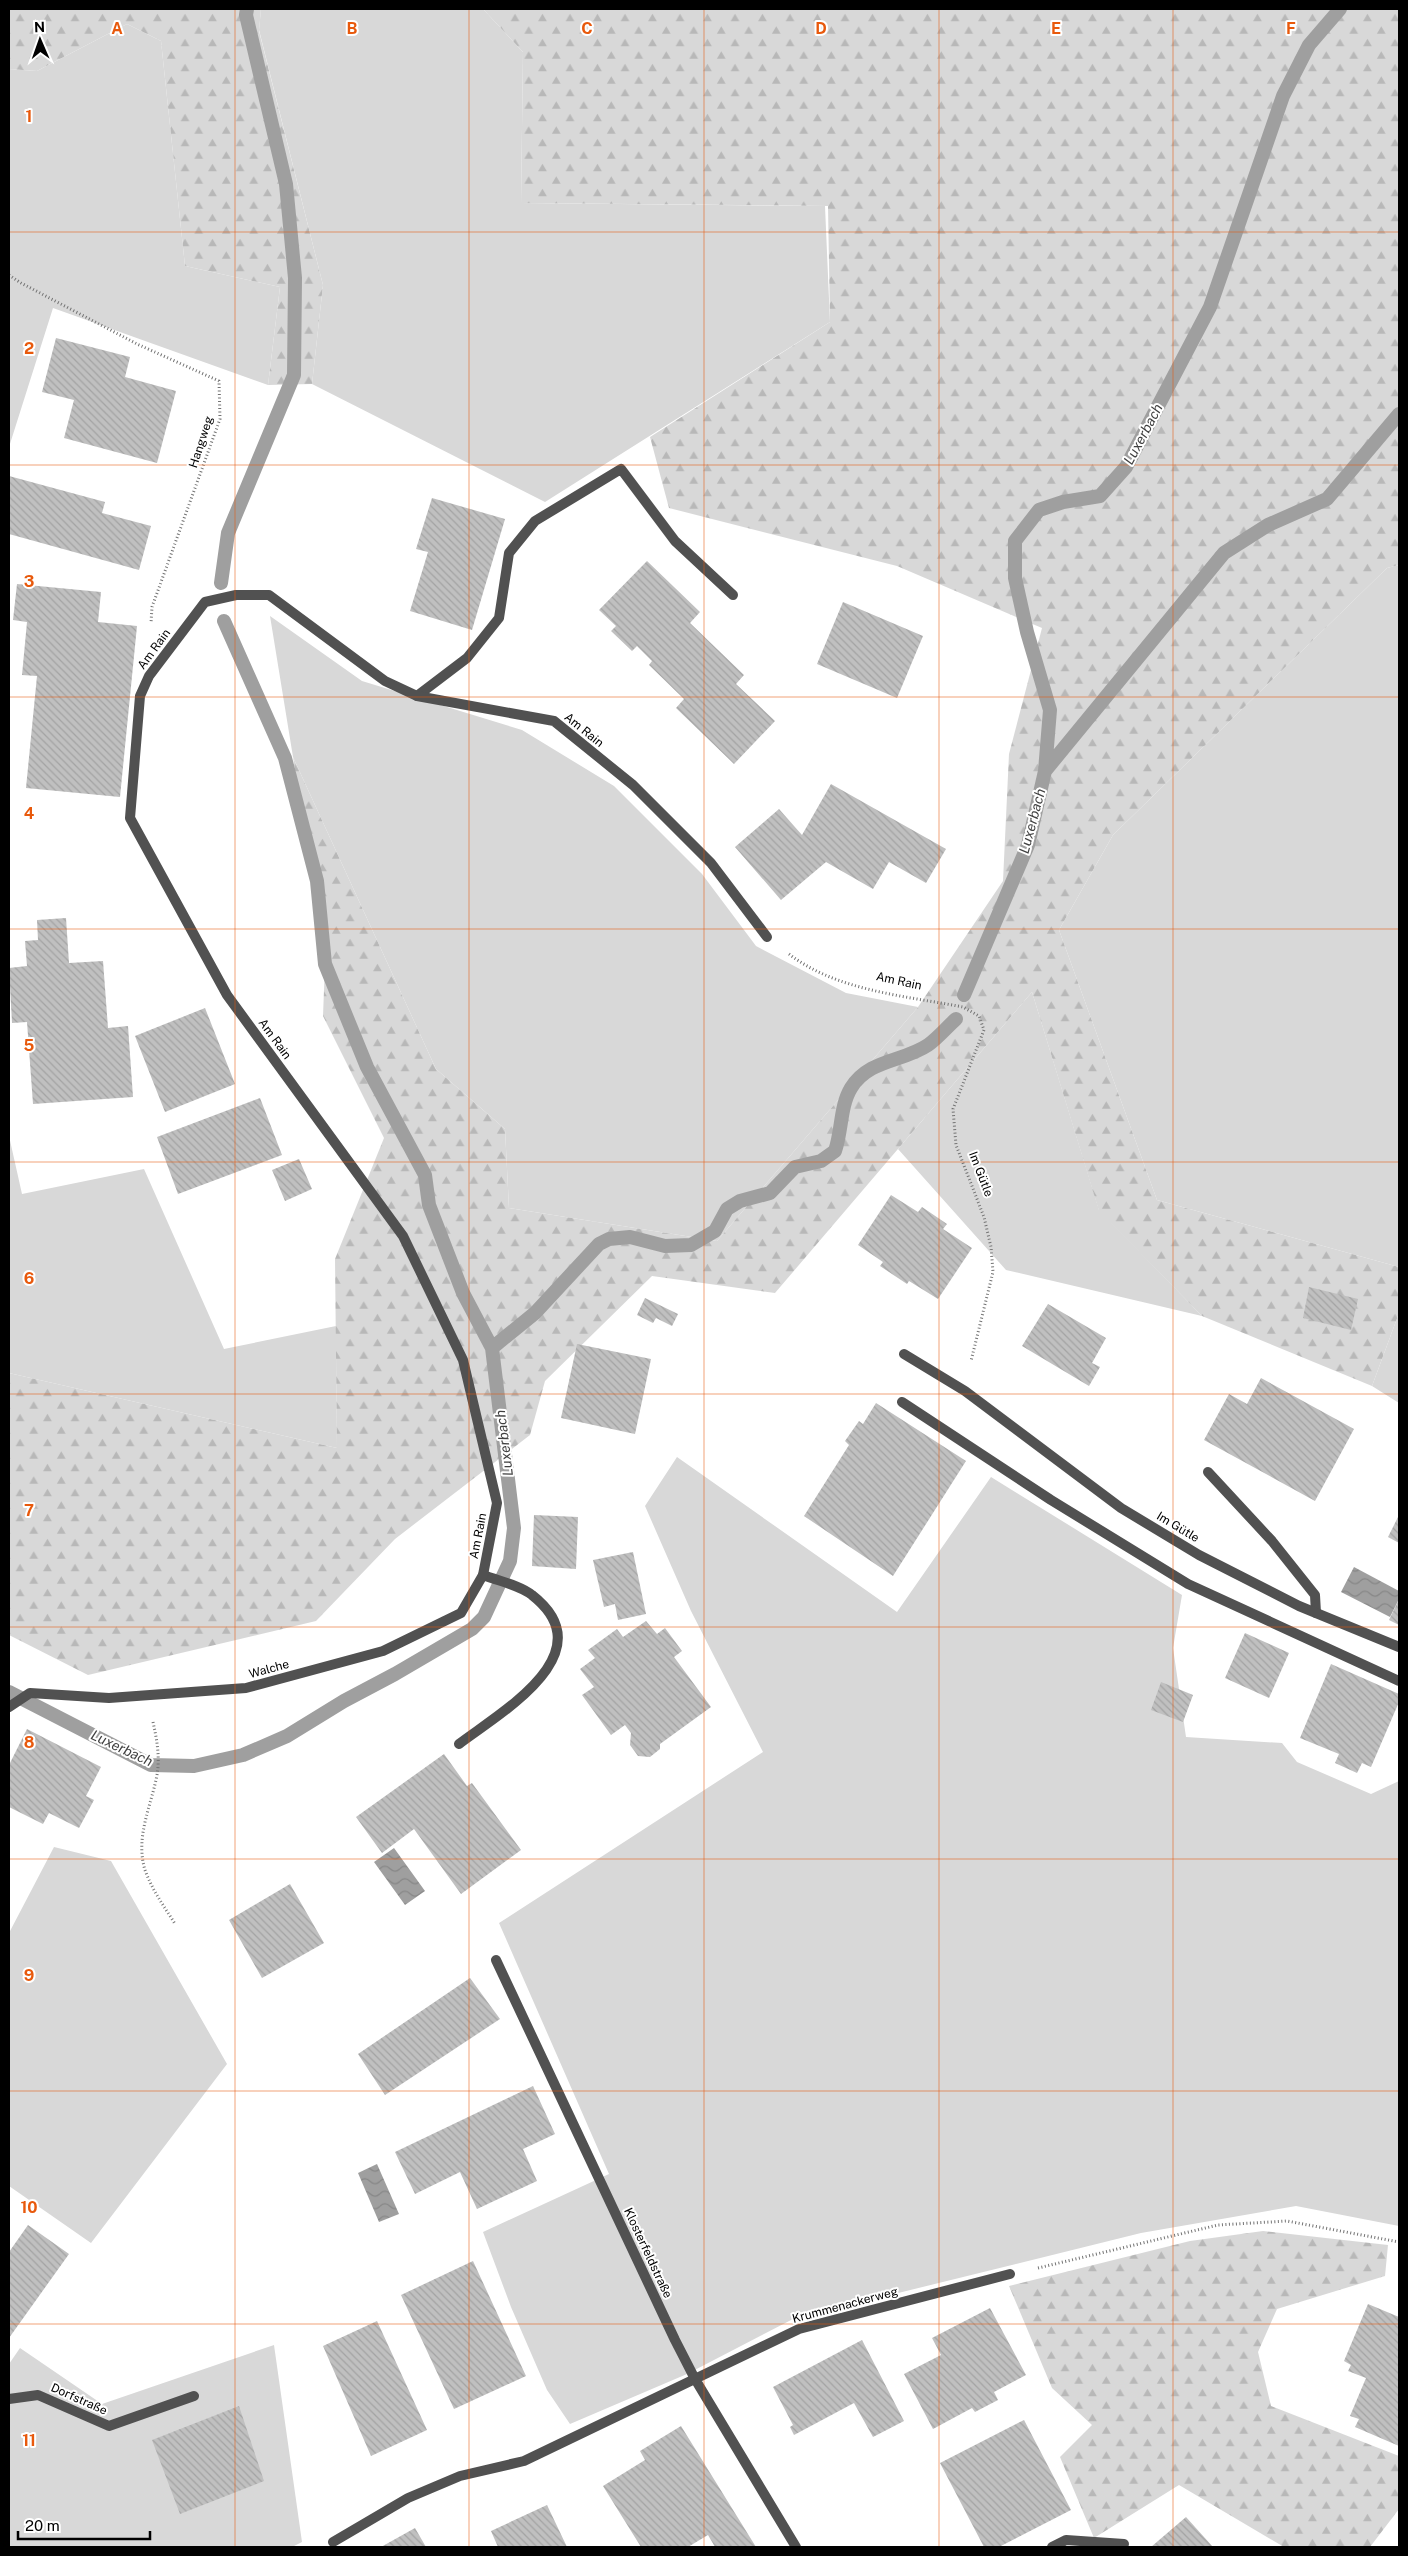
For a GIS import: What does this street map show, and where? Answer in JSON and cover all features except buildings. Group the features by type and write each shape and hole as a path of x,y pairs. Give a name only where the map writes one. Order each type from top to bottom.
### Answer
{"street":[{"path":"417,696 467,658 499,618 508,553 535,520 621,469 675,541 733,595"},
{"name":"Am Rain","path":"483,1576 497,1504 463,1360 403,1236 227,995 130,818 140,696 149,676 205,602 236,595 269,595 385,681 417,696 554,721 633,785 711,863 767,937"},
{"name":"Im Gütle","path":"904,1354 965,1391 1121,1508 1199,1555 1299,1606 1399,1648"},
{"path":"902,1402 1051,1500 1188,1584 1399,1681"},
{"path":"1208,1472 1272,1540 1315,1595 1316,1613"},
{"path":"459,1744 520,1698 548,1670 558,1643 554,1619 532,1594 483,1576"},
{"name":"Walche","path":"9,1707 30,1693 109,1698 246,1688 383,1651 461,1613 483,1576"},
{"name":"Klosterfeldstraße","path":"496,1960 695,2379 796,2547"},
{"name":"Krummenackerweg","path":"333,2542 408,2498 460,2476 524,2461 799,2329 1010,2274"},
{"name":"Dorfstraße","path":"9,2399 38,2395 109,2426 194,2396"},
{"path":"1052,2547 1066,2540 1124,2544"}],"path":[{"name":"Hangweg","path":"9,275 21,284 138,344 219,381 220,419 152,607 151,627"},
{"name":"Am Rain","path":"767,937 802,964 844,982 964,1007"},
{"name":"Im Gütle","path":"964,1007 979,1016 984,1030 952,1109 956,1145 984,1217 991,1247 993,1272 978,1329 965,1391"},
{"path":"159,1749 157,1776 142,1839 145,1868 153,1889 175,1924"},
{"path":"1010,2274 1218,2225 1287,2221 1399,2242"}],"green space":[{"path":"9,9 261,9 259,31 323,285 312,384 268,385 280,287 185,266 161,41 127,24 37,71 9,69"},
{"path":"261,9 483,9 523,52 521,203 825,206 830,322 545,502 312,384 323,285 259,30"},
{"path":"483,9 1399,9 1399,565 1387,568 1113,835 1059,930 1157,1200 1399,1267 1399,1313 1372,1386 1202,1316 1099,1211 1032,992 775,1293 652,1276 545,1381 530,1435 395,1539 316,1621 88,1675 9,1635 9,1373 337,1448 335,1259 384,1138 323,1016 325,964 293,757 436,1069 505,1129 509,1208 717,1241 918,1007 1003,881 1009,754 1042,628 897,566 669,508 650,437 830,322 828,206 521,203 523,52"},
{"path":"127,24 161,41 185,266 280,287 268,385 53,308 9,447 9,69 37,71"},
{"path":"1399,565 1399,1267 1157,1200 1059,930 1113,835 1387,568"},
{"path":"270,616 362,681 522,730 614,786 702,874 756,946 846,993 918,1007 717,1241 509,1208 505,1129 436,1069 293,757"},
{"path":"1032,992 1099,1210 1202,1316 1006,1270 898,1149"},
{"path":"9,1136 22,1194 144,1169 224,1349 336,1326 337,1448 9,1373"},
{"path":"1399,1313 1399,1403 1372,1386"},
{"path":"677,1457 897,1612 991,1477 1182,1595 1173,1648 1186,1737 1282,1743 1297,1762 1371,1794 1399,1781 1399,2226 1296,2206 1141,2233 793,2319 687,2374 570,2424 547,2390 511,2307 483,2232 609,2174 499,1923 763,1752 691,1611 645,1506"},
{"path":"54,1847 111,1861 227,2064 91,2243 9,2186 9,1933"},
{"path":"1263,2231 1388,2245 1385,2276 1277,2309 1258,2352 1271,2406 1399,2456 1399,2509 1370,2547 1284,2547 1179,2485 1094,2538 1060,2457 1092,2425 1052,2388 1009,2286 1190,2241"},
{"path":"274,2345 302,2542 292,2547 9,2547 9,2364 20,2348 102,2404"}],"water":[{"path":"1354,1567 1399,1591 1399,1599 1390,1617 1341,1592"},
{"path":"394,1848 425,1891 405,1905 374,1862"},
{"path":"377,2164 399,2214 379,2222 358,2173"}],"waterway":[{"path":"221,583 228,533 294,375 295,278 286,184 246,15 247,9"},
{"name":"Luxerbach","path":"964,995 1028,845 1045,771 1050,710 1027,632 1015,578 1015,541 1039,510 1063,502 1100,496 1126,467 1210,307 1283,96 1309,45 1340,9"},
{"path":"1045,771 1224,553 1268,525 1327,499 1399,414"},
{"path":"224,621 285,758 317,881 325,964 367,1067 425,1175 429,1205 463,1293 492,1348"},
{"name":"Luxerbach","path":"9,1692 151,1765 194,1766 243,1755 287,1736 344,1701 472,1629 484,1617 510,1561 514,1528 492,1348 535,1313 599,1244 609,1239 630,1237 665,1246 691,1245 715,1231 727,1209 740,1201 770,1193 795,1167 821,1161 835,1151 847,1095 858,1079 867,1071 877,1066 918,1051 928,1045 956,1019"}]}
